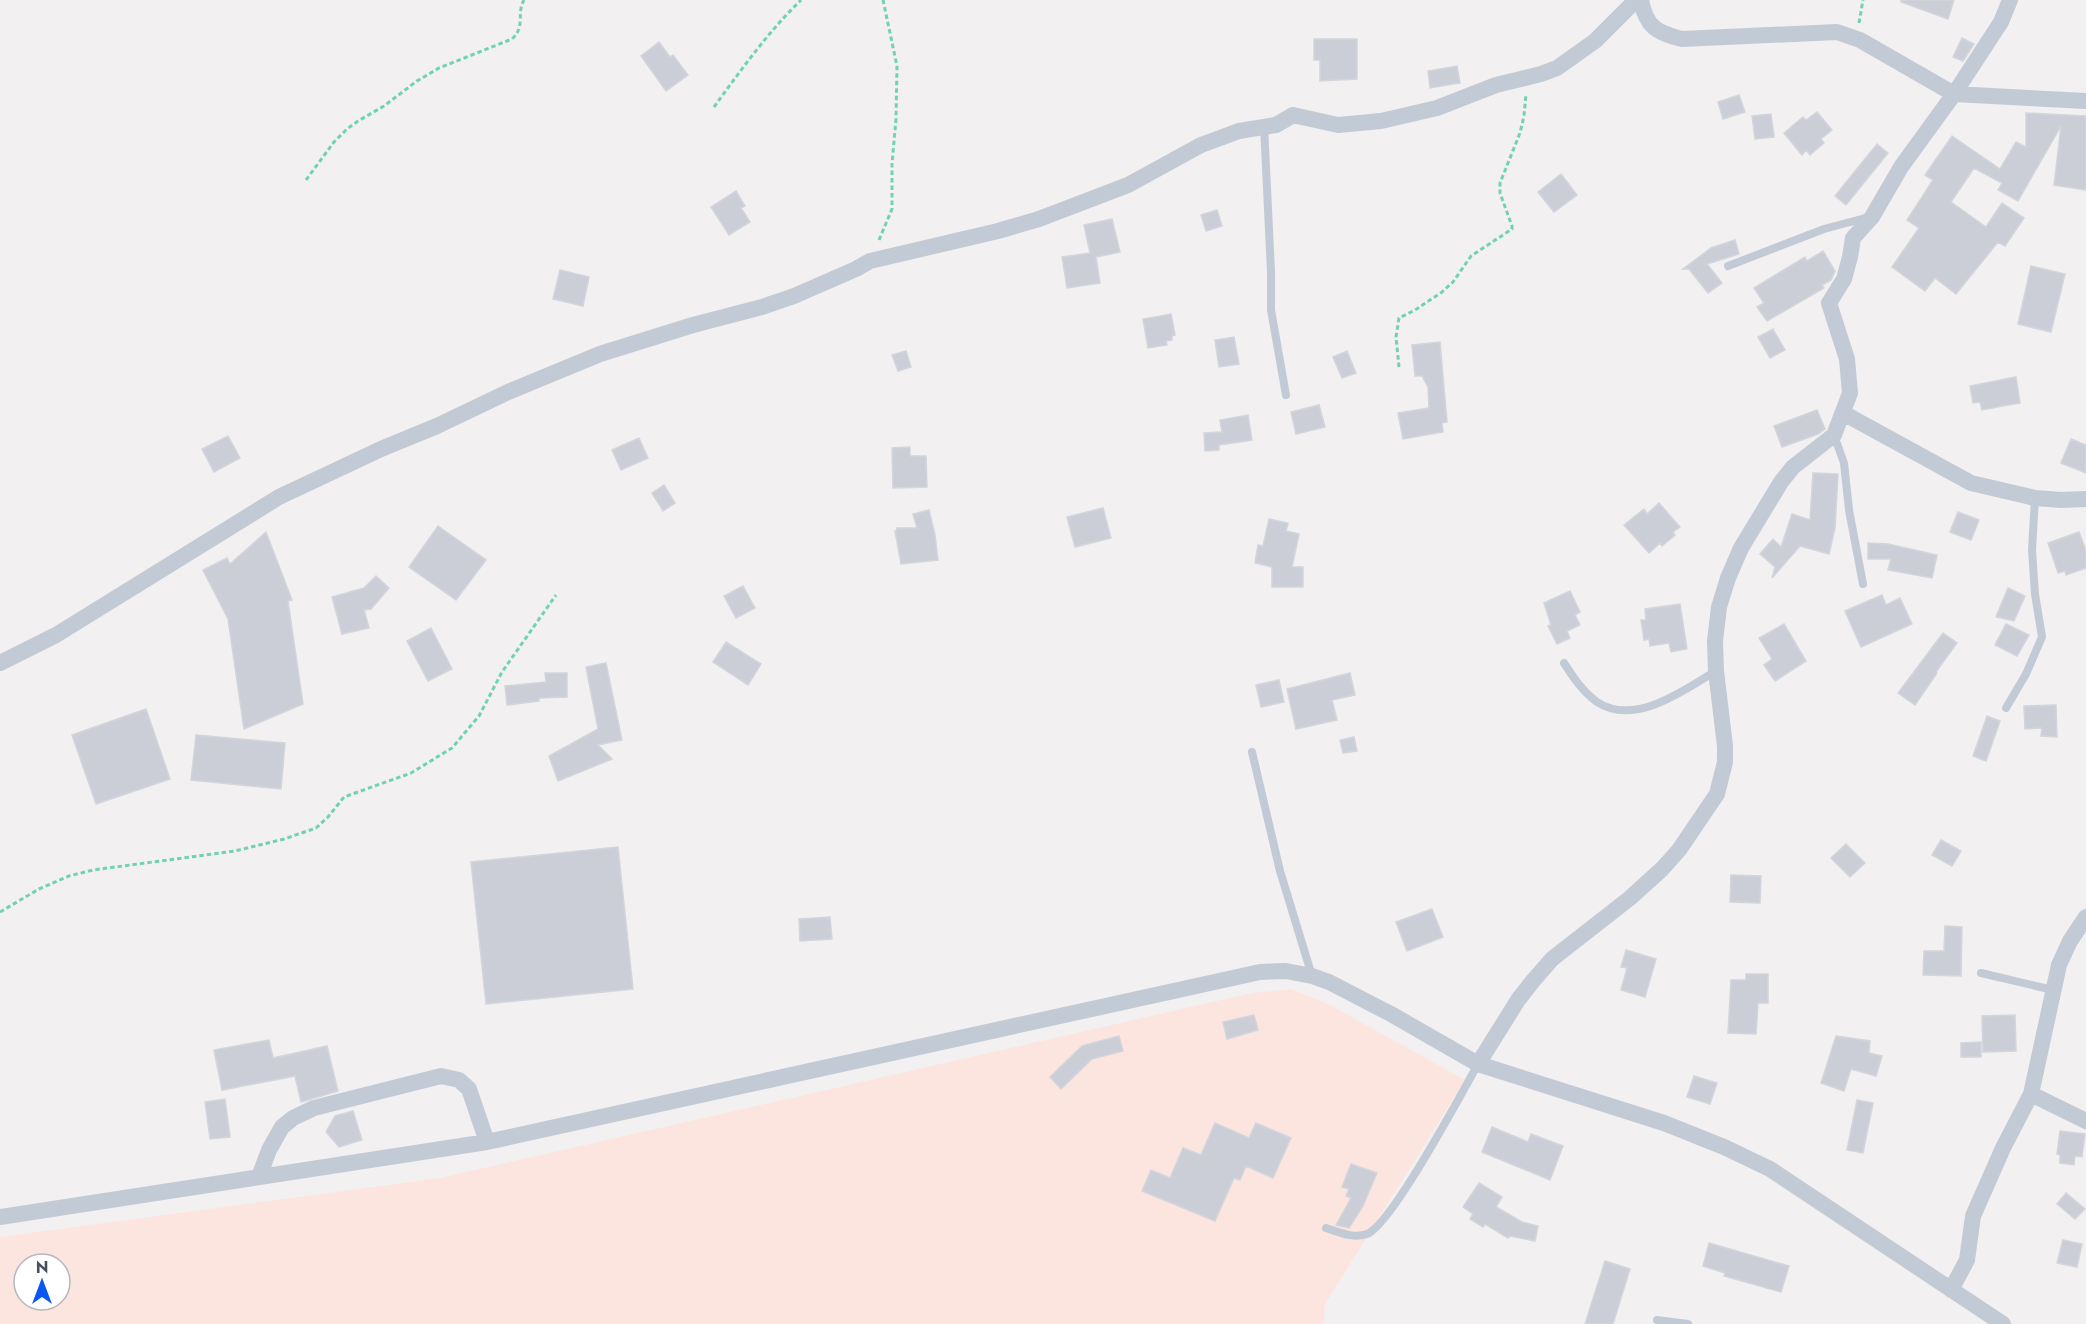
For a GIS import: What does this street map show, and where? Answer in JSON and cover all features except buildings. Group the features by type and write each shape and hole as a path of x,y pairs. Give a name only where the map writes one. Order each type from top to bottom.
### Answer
{"street":[{"path":"0,663 76,623 279,497 508,392 600,354 693,325 762,307 823,284 870,261 1039,219 1128,185 1201,145 1239,131 1276,125 1293,116 1338,125 1381,121 1437,108 1496,85 1557,68 1595,41 1636,0"},
{"path":"1641,0 1643,11 1651,25 1667,35 1682,39 1837,32 1860,40 1954,94 2086,101"},
{"path":"1478,1064 1518,1000 1538,974 1552,959 1630,898 1662,869 1679,850 1717,794 1725,762 1716,671 1715,641 1719,606 1741,548 1781,482 1793,467 1834,435 1850,393 1847,359 1829,303 1844,279 1853,238 1872,217 1901,167 1954,94 2001,22 2010,0"},
{"path":"1843,413 1971,483 2035,498 2086,499"},
{"path":"1951,1290 1967,1260 1973,1216 2003,1148 2031,1094 2053,990 2064,951 2086,917"},
{"path":"0,1217 487,1143 1260,972 1286,971 1329,982 1391,1014 1478,1064 1664,1123 1761,1164 1795,1184 2003,1324"},
{"path":"259,1177 269,1150 282,1127 299,1114 314,1108 441,1076 459,1080 469,1089 487,1143"},
{"path":"2031,1094 2086,1121"}],"lane":[{"path":"1264,126 1271,310 1286,395"},
{"path":"1728,266 1824,229 1872,217"},
{"path":"1834,435 1844,464 1849,510 1863,584"},
{"path":"2006,708 2026,674 2042,638 2035,594 2032,550 2035,498"},
{"path":"1564,663 1578,684 1597,701 1614,709 1624,710 1652,706 1666,701 1716,671"},
{"path":"1252,752 1280,871 1312,976"},
{"path":"1981,973 2053,990"},
{"path":"1326,1228 1350,1236 1366,1234 1378,1225 1425,1156 1478,1064"},
{"path":"1657,1320 1688,1324"}],"path":[{"path":"306,180 334,142 358,121 384,106 438,68 512,39 519,30 524,0"},
{"path":"714,107 751,56 801,0"},
{"path":"870,261 892,209 897,66 884,0"},
{"path":"1399,367 1396,337 1399,318 1442,292 1453,282 1471,256 1512,229 1500,193 1500,183 1515,147 1524,116 1527,78"},
{"path":"0,912 39,889 69,876 114,867 235,851 284,839 316,828 344,797 411,773 452,748 483,710 502,672 556,595"}],"shaded area":[{"path":"1291,989 1330,1005 1465,1080 1325,1304 1324,1324 0,1324 0,1237 440,1178 1252,993"}]}
